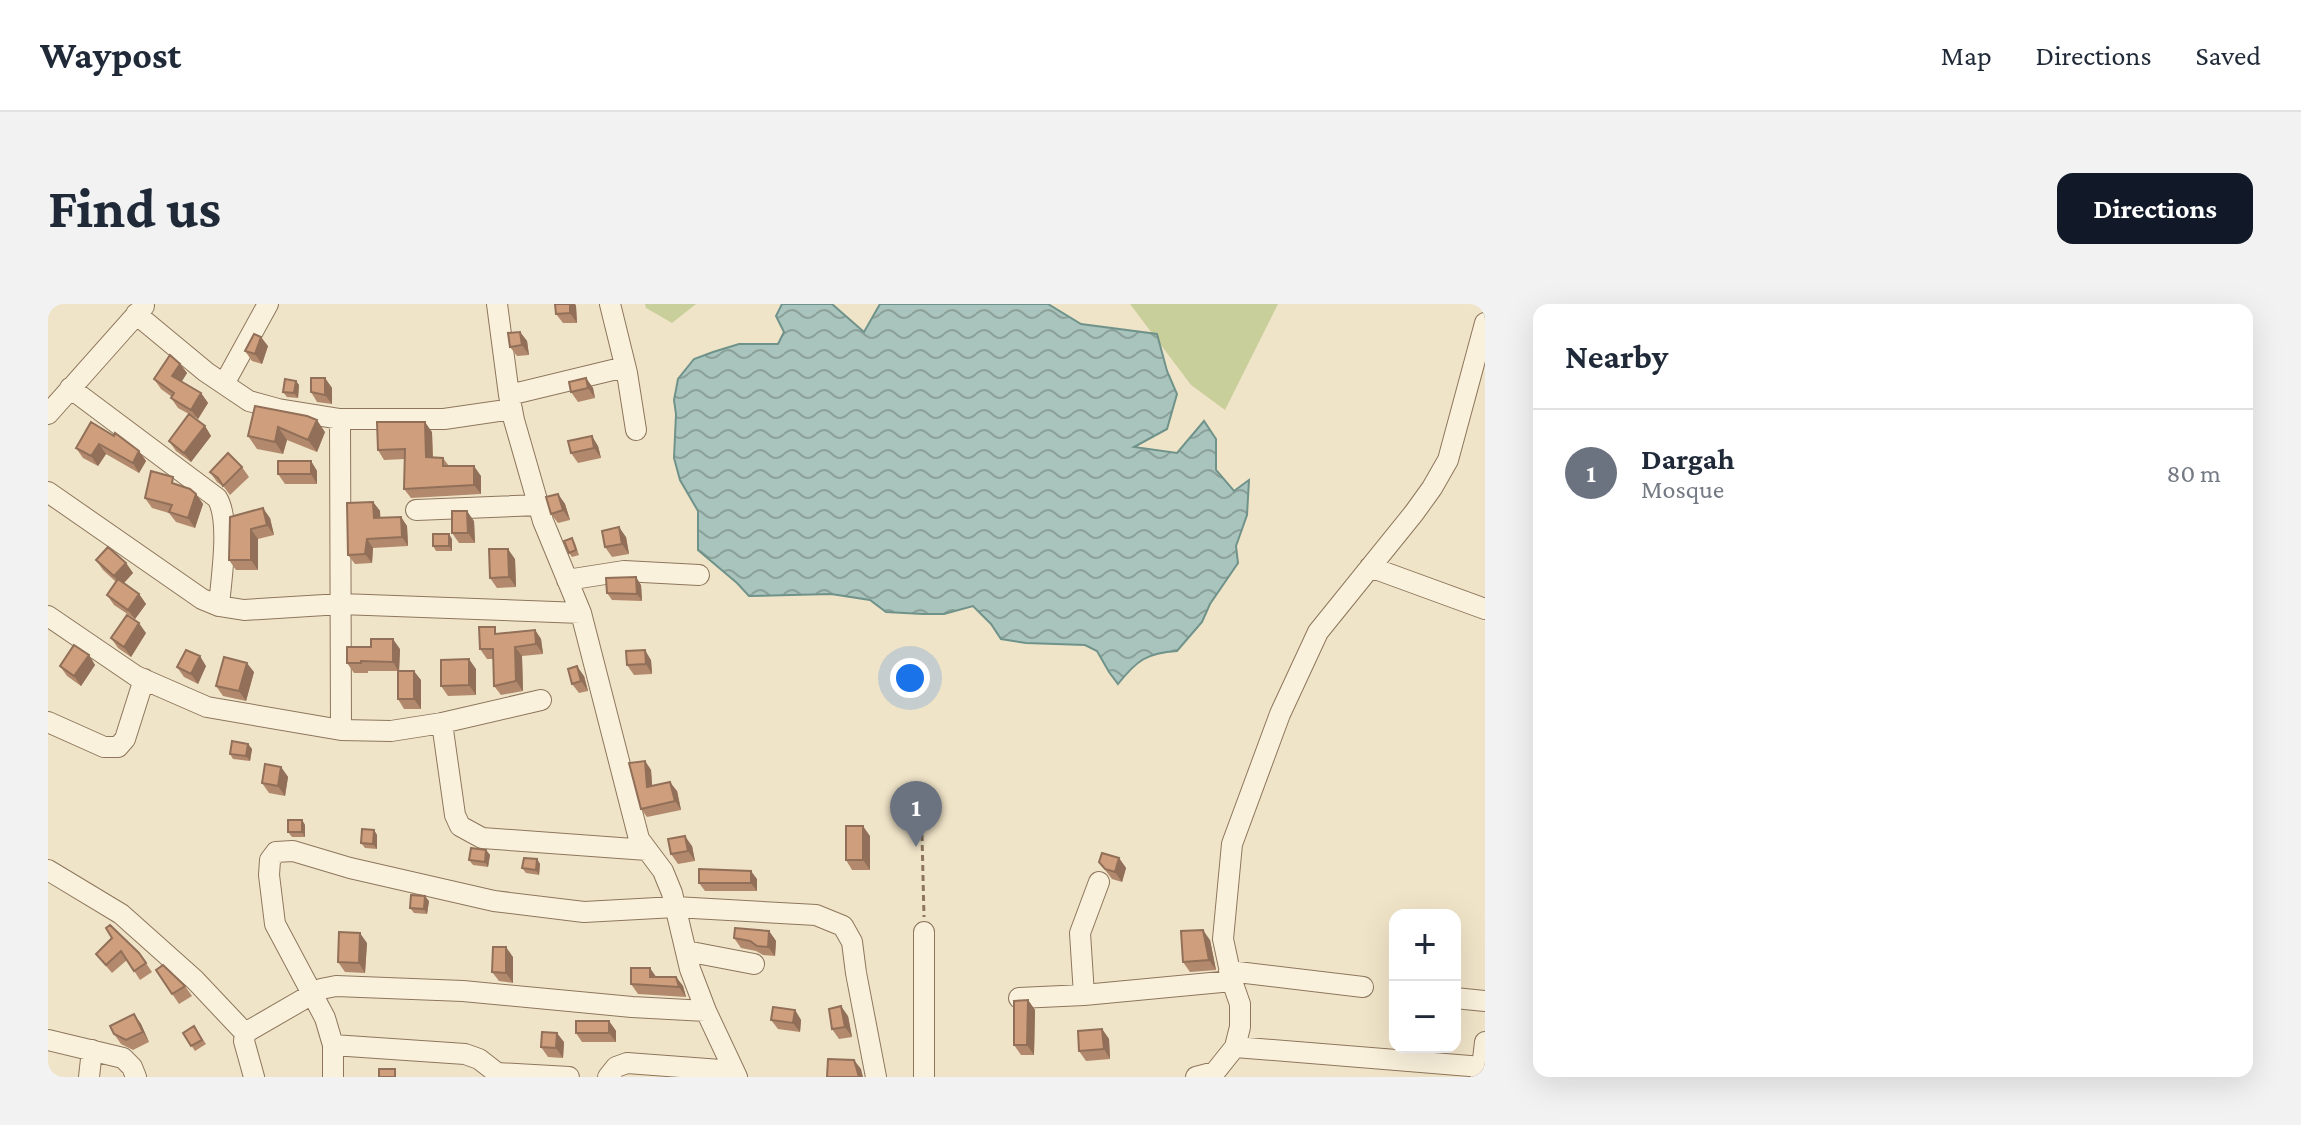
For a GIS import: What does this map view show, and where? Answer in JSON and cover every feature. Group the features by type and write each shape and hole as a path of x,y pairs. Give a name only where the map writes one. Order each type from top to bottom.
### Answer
{"street":[{"path":"224,384 268,304"},
{"path":"497,304 510,402 538,505 581,613 639,839 663,871 690,969 736,1074"},
{"path":"610,304 636,430"},
{"path":"48,414 141,309 206,372 249,401 309,416 444,419 625,367"},
{"path":"1196,1077 1215,1072 1235,1047 1240,1027 1240,1004 1223,939 1232,844 1280,714 1318,632 1414,513 1448,460 1485,323"},
{"path":"70,388 217,498 223,514 224,554 219,606"},
{"path":"340,419 341,730"},
{"path":"48,492 202,599 219,606 244,610 341,604 581,613"},
{"path":"416,510 538,505"},
{"path":"1370,567 1485,609"},
{"path":"567,580 624,571 699,575"},
{"path":"48,616 136,676 207,707 341,730 391,731 442,723 541,700"},
{"path":"48,722 104,747 118,747 125,739 144,679"},
{"path":"442,723 455,815 460,826 471,834 510,841 647,850"},
{"path":"333,1077 333,1045 325,1018 275,924 269,875 270,860 276,852 293,851 350,868 494,901 584,912 675,907 816,915 843,926 852,942 876,1077"},
{"path":"48,870 121,914 195,980 245,1033"},
{"path":"1084,995 1080,933 1099,882"},
{"path":"924,932 924,1077"},
{"path":"686,951 754,964"},
{"path":"1019,998 1084,995 1231,976 1363,987"},
{"path":"254,1077 244,1041 245,1033 312,994 336,986 463,991 706,1011"},
{"path":"1461,999 1485,1001"},
{"path":"48,1040 123,1058 136,1077"},
{"path":"1235,1047 1483,1063 1485,1042"},
{"path":"333,1045 465,1054 479,1059 497,1073 569,1077"},
{"path":"89,1077 92,1050"},
{"path":"608,1077 616,1067 627,1063 736,1074"}],"path":[{"path":"922,835 924,932"}],"green space":[{"path":"645,304 696,304 672,323 646,308"},
{"path":"1130,304 1278,304 1225,410 1191,385"}],"water":[{"path":"782,304 832,304 864,332 880,304 1048,304 1081,324 1157,334 1177,394 1167,429 1134,447 1177,453 1204,421 1216,439 1216,470 1234,491 1249,480 1247,515 1236,546 1238,563 1210,604 1202,622 1177,651 1143,659 1118,684 1097,651 1085,645 1001,639 973,606 944,614 923,614 886,612 870,600 831,594 749,596 698,550 698,511 680,480 674,458 674,400 678,379 694,359 739,344 778,344 784,332 776,316"}],"building":[{"path":"555,304 570,304 570,313 556,314"},
{"path":"520,332 522,345 510,347 508,333"},
{"path":"254,334 261,337 255,354 245,351"},
{"path":"170,355 180,364 172,376 201,393 191,410 171,398 174,393 154,379"},
{"path":"311,378 325,378 325,395 311,392"},
{"path":"586,378 588,388 571,392 569,382"},
{"path":"285,379 296,381 294,393 283,392"},
{"path":"255,406 317,420 308,440 278,427 275,442 248,436"},
{"path":"189,414 205,426 184,453 169,441"},
{"path":"91,422 114,436 115,433 139,451 133,463 99,444 91,456 76,448"},
{"path":"377,422 425,422 426,457 443,458 443,466 474,466 474,485 404,489 405,449 378,450"},
{"path":"592,436 594,448 571,453 568,441"},
{"path":"228,453 242,467 223,486 210,472"},
{"path":"278,461 311,461 311,474 278,474"},
{"path":"151,471 173,477 172,483 196,494 188,518 169,512 172,505 145,498"},
{"path":"558,494 563,510 551,514 546,497"},
{"path":"373,502 374,518 401,517 402,537 367,539 365,554 348,555 347,503"},
{"path":"263,508 267,525 251,529 251,560 229,560 230,517"},
{"path":"452,511 467,511 468,533 452,533"},
{"path":"619,527 622,544 605,547 602,531"},
{"path":"433,534 449,534 449,546 433,546"},
{"path":"572,538 576,550 569,553 564,541"},
{"path":"108,547 126,563 114,576 96,560"},
{"path":"489,549 508,549 509,577 490,578"},
{"path":"636,577 637,594 607,593 606,578"},
{"path":"118,579 139,594 128,610 107,595"},
{"path":"127,615 139,623 124,647 111,638"},
{"path":"479,627 495,627 495,634 535,630 536,644 515,647 516,681 494,686 493,649 480,649"},
{"path":"371,639 393,639 393,662 347,663 347,647 371,647"},
{"path":"74,645 89,655 74,676 60,666"},
{"path":"186,650 200,656 191,674 177,667"},
{"path":"645,650 646,664 627,665 626,651"},
{"path":"224,657 247,663 239,691 216,686"},
{"path":"469,659 469,685 441,686 441,660"},
{"path":"577,666 581,681 572,684 568,669"},
{"path":"398,671 414,671 414,699 398,699"},
{"path":"232,741 248,744 246,756 230,754"},
{"path":"645,761 647,787 670,782 675,801 641,809 629,763"},
{"path":"265,764 281,767 278,786 262,783"},
{"path":"288,820 302,820 302,832 288,832"},
{"path":"846,826 863,826 863,860 846,860"},
{"path":"362,829 374,830 373,844 361,843"},
{"path":"685,836 688,851 671,854 668,839"},
{"path":"471,848 486,850 485,862 469,860"},
{"path":"1102,853 1119,858 1115,872 1105,869 1099,862"},
{"path":"524,858 537,859 536,870 522,868"},
{"path":"699,869 751,871 751,883 699,883"},
{"path":"411,895 425,896 424,909 410,908"},
{"path":"110,925 146,963 134,971 121,951 106,965 96,954 112,938 106,928"},
{"path":"735,928 769,931 768,947 734,938"},
{"path":"1203,930 1209,960 1183,962 1181,931"},
{"path":"339,932 360,933 359,963 338,962"},
{"path":"493,947 506,947 506,973 492,972"},
{"path":"163,965 185,986 172,994 156,970"},
{"path":"631,968 650,968 650,977 676,977 679,987 631,984"},
{"path":"1028,1000 1027,1045 1014,1045 1014,1001"},
{"path":"841,1006 845,1027 832,1029 829,1009"},
{"path":"773,1007 795,1010 793,1023 771,1020"},
{"path":"134,1014 143,1032 126,1040 114,1034 110,1026"},
{"path":"576,1021 609,1021 609,1033 576,1033"},
{"path":"194,1026 202,1040 191,1046 183,1033"},
{"path":"1102,1029 1104,1049 1079,1051 1078,1031"},
{"path":"542,1032 557,1033 556,1048 541,1047"},
{"path":"828,1059 854,1060 859,1077 827,1077"},
{"path":"379,1069 395,1069 395,1077 379,1077"}],"place":[{"name":"Dargah","path":"916,847"}]}
